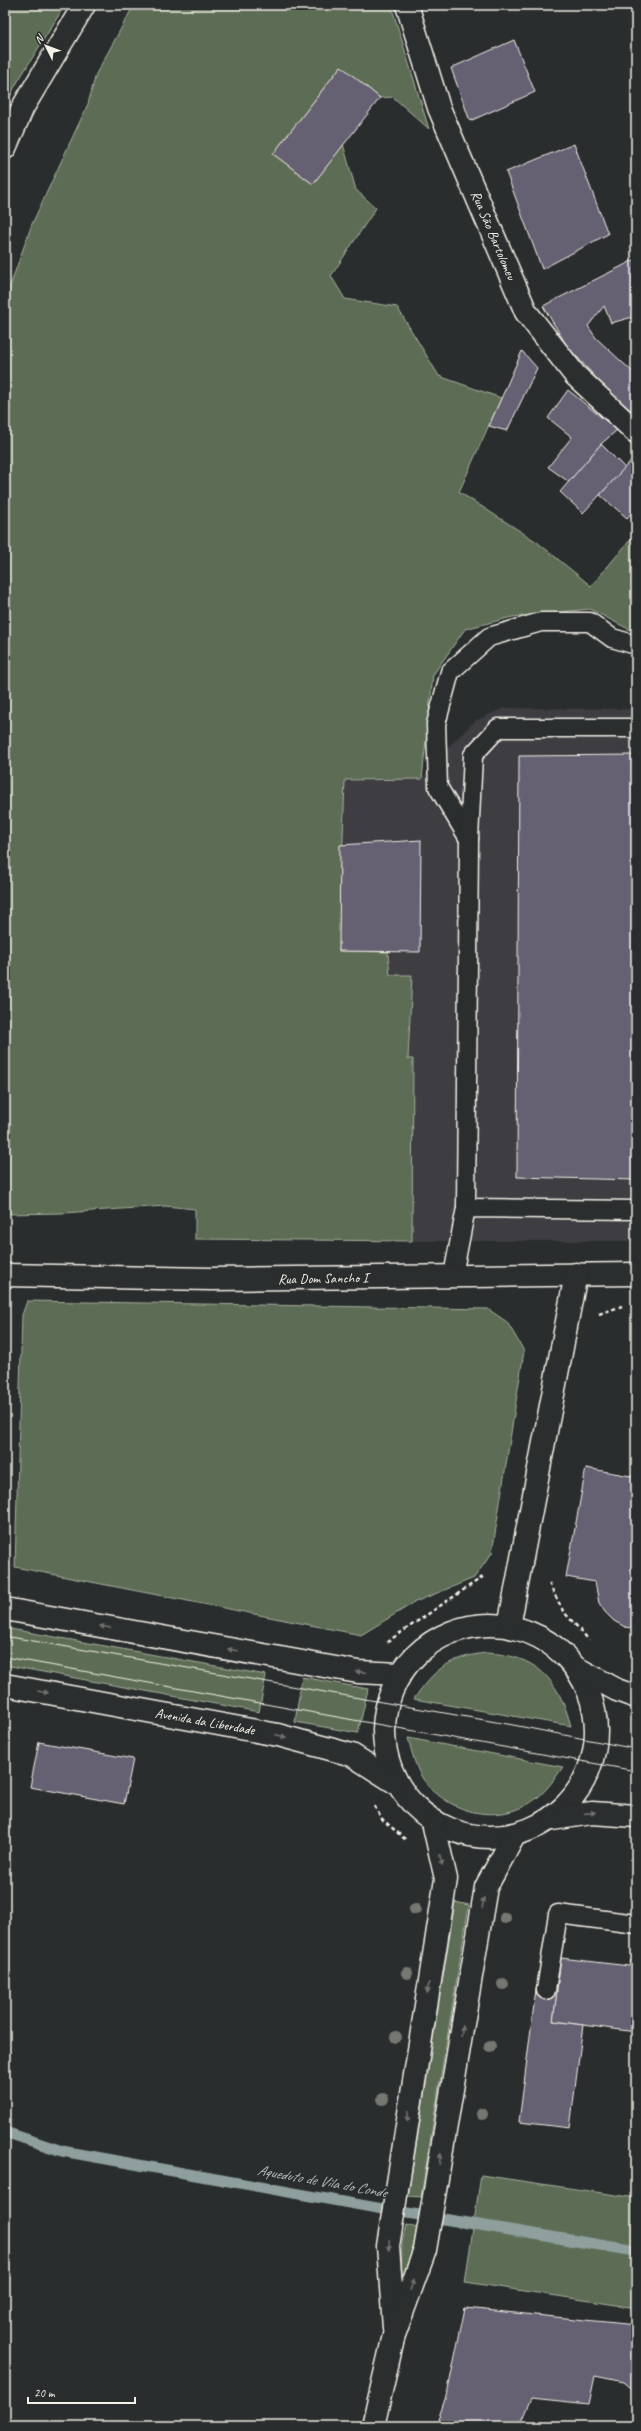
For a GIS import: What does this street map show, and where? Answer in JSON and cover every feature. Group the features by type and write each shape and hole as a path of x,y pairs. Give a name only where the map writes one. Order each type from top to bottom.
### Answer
{"street":[{"path":"5,148 23,107 84,5"},
{"name":"Rua São Bartolomeu","path":"407,5 439,108 526,312 574,375 636,432"},
{"name":"Rua Dom Sancho I","path":"7,1274 210,1279 636,1274"},
{"path":"509,1626 576,1274"},
{"path":"5,1609 358,1672 400,1674"},
{"path":"478,1625 509,1626 536,1634 559,1649 578,1669 590,1692 596,1716 595,1752 593,1762 577,1794 552,1819 534,1829 514,1836 486,1838 458,1833 433,1822 412,1805 396,1783 387,1762 384,1739 384,1716 389,1699 400,1674 421,1650 447,1633 478,1625"},
{"path":"578,1669 617,1690 636,1697"},
{"name":"Avenida da Liberdade","path":"5,1685 278,1735 352,1755 396,1783"},
{"path":"552,1819 592,1812 636,1816"},
{"path":"394,2335 388,2246 446,1879 433,1822"},
{"path":"373,2426 394,2335 425,2250 486,1887 514,1836"}],"lane":[{"path":"469,839 438,787 436,724 450,672 489,637 541,622 590,622 612,638 636,645"},
{"path":"453,1275 466,1208 469,839 473,755 498,728 636,728"},
{"path":"466,1208 636,1210"},
{"path":"546,1990 558,1914 636,1924"}],"path":[{"path":"596,1320 600,1314 629,1303"},
{"path":"548,1581 563,1611 590,1641"}],"shaded area":[{"path":"504,708 636,709 636,1241 412,1241 413,1059 408,1059 412,975 390,975 390,956 339,951 345,780 422,779 437,758 475,721"}],"green space":[{"path":"5,5 65,5 15,86 5,108"},
{"path":"134,5 391,5 429,129 393,97 380,98 341,66 273,154 313,184 343,144 356,190 376,208 331,276 345,299 397,307 439,376 501,398 459,492 537,542 591,586 636,533 636,633 590,609 512,617 465,629 433,675 422,779 345,780 339,951 388,952 390,975 412,975 408,1059 413,1059 412,1241 195,1239 195,1209 165,1206 63,1213 5,1214 5,300 32,224 88,104 96,74"},
{"path":"27,1301 488,1309 507,1322 524,1351 492,1553 474,1578 415,1602 361,1635 15,1567 22,1315"},
{"path":"5,1628 266,1675 259,1712 5,1665"},
{"path":"486,1653 519,1658 542,1672 552,1682 559,1695 566,1709 571,1726 414,1699 436,1672 444,1666 462,1658"},
{"path":"302,1677 368,1689 358,1733 295,1722"},
{"path":"408,1738 563,1767 541,1795 523,1807 508,1812 492,1814 477,1812 461,1808 447,1801 434,1791 423,1779 418,1770"},
{"path":"455,1902 469,1905 421,2197 408,2196"},
{"path":"481,2175 636,2198 636,2308 465,2282"},
{"path":"406,2225 417,2228 401,2289 402,2241"}],"building":[{"path":"514,40 535,92 470,121 451,68"},
{"path":"341,66 380,98 313,184 273,154"},
{"path":"574,144 608,234 542,269 506,172"},
{"path":"636,259 636,316 611,323 604,306 588,326 596,338 636,375 636,415 606,389 567,346 543,306"},
{"path":"522,351 537,368 507,431 489,426"},
{"path":"568,390 617,430 601,444 569,482 548,467 572,437 548,418"},
{"path":"601,444 625,468 583,513 560,492"},
{"path":"636,455 636,508 627,518 600,495"},
{"path":"636,755 636,1180 517,1177 519,756"},
{"path":"421,840 420,952 339,951 340,845"},
{"path":"586,1468 636,1477 636,1629 625,1627 614,1621 605,1612 599,1603 595,1582 566,1577"},
{"path":"39,1742 133,1759 124,1804 30,1787"},
{"path":"636,1957 636,2032 553,2021 561,1958 629,1966 631,1960"},
{"path":"536,1989 557,1991 553,2021 583,2025 570,2128 519,2122"},
{"path":"465,2308 636,2325 636,2392 624,2382 595,2376 589,2404 531,2398 519,2426 436,2426 448,2390"}],"waterway":[{"name":"Aqueduto de Vila do Conde","path":"5,2132 62,2151 377,2208 636,2251"}],"tram line":[{"path":"5,1636 513,1725 636,1749"},
{"path":"5,1657 636,1771"}]}
